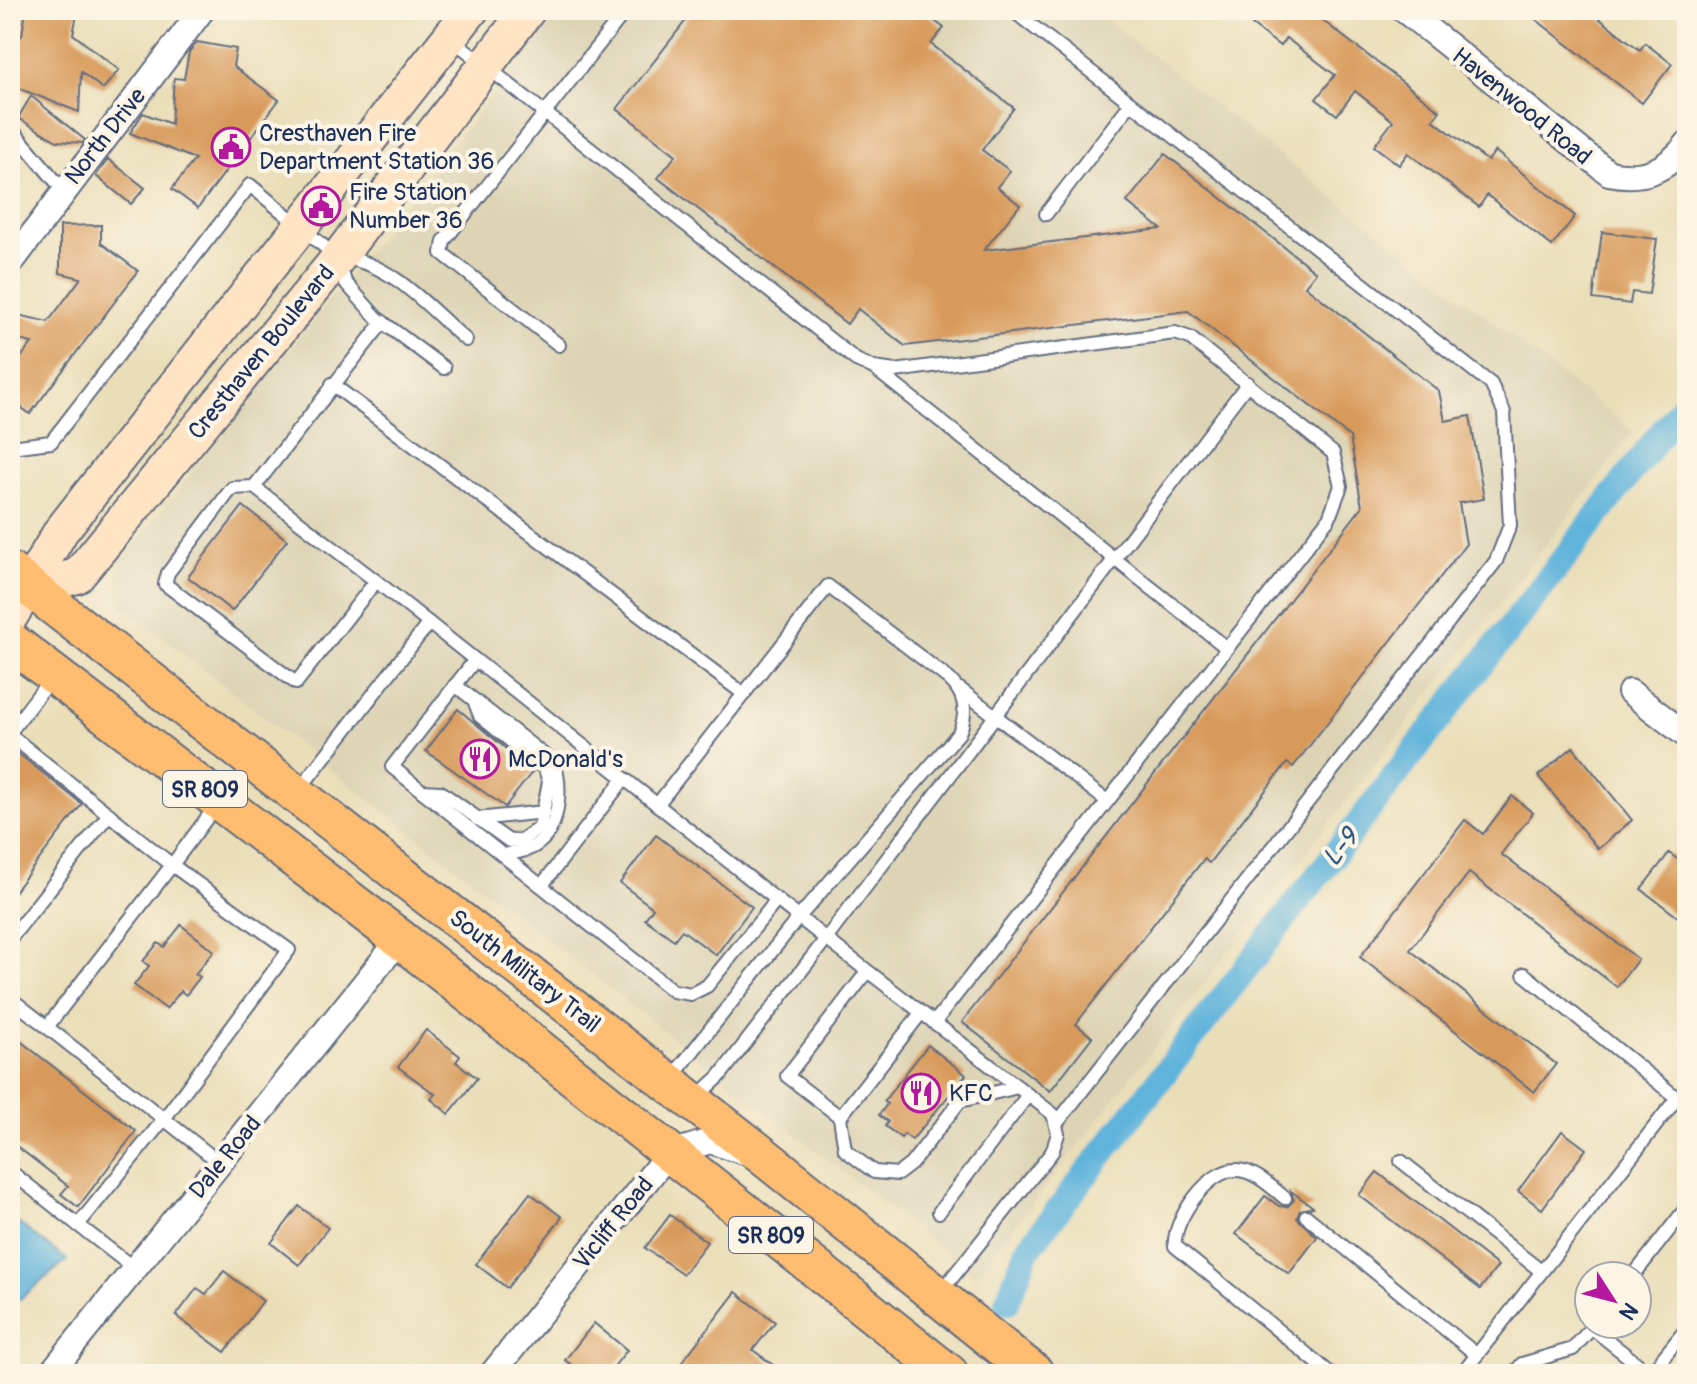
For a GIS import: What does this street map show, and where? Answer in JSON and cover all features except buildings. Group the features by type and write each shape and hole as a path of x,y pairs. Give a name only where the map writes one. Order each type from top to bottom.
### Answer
{"main road":[{"name":"South Military Trail","path":"17,593 296,793 767,1159 1035,1374"},
{"name":"SR 809","path":"10,641 400,939 934,1369"},
{"path":"612,1108 680,1092"}],"street":[{"name":"North Drive","path":"10,264 202,10"},
{"name":"Cresthaven Boulevard","path":"17,593 61,531 471,10"},
{"name":"Cresthaven Boulevard","path":"17,593 77,576 338,258 528,10"},
{"name":"Havenwood Road","path":"1404,10 1609,173 1646,175 1663,168 1687,144"},
{"path":"1630,692 1687,736"},
{"name":"Dale Road","path":"50,1374 400,939"},
{"name":"Vicliff Road","path":"492,1374 668,1154 710,1141 767,1159"}],"lane":[{"path":"559,345 442,253 444,241 626,10"},
{"path":"1012,10 1491,384 1504,412 1510,525 1506,544 1496,561 1057,1123"},
{"path":"449,37 856,360 874,368 1227,648"},
{"path":"1046,214 1131,103"},
{"path":"10,127 63,190"},
{"path":"10,447 51,442 250,185 338,258 345,282 383,322 444,368"},
{"path":"338,258 363,260 399,284 466,340"},
{"path":"254,487 383,322"},
{"path":"874,368 895,371 1175,333 1190,338 1321,440 1340,469 1341,486 1329,518 934,1023"},
{"path":"680,1092 719,1077 1248,383"},
{"path":"332,384 744,694"},
{"path":"376,581 296,683 165,584 168,573 232,488 254,487 376,581 867,972 1053,1114 1058,1134 1052,1152 938,1297"},
{"path":"657,805 828,586 1107,801"},
{"path":"296,793 429,623"},
{"path":"475,660 392,767 673,991 682,994 700,992 777,900"},
{"path":"55,673 10,734 172,865 289,950 164,1119 78,1225"},
{"path":"455,685 554,763 560,779 549,832 541,842 525,851 504,855"},
{"path":"680,1092 799,917 959,733 965,710 958,688"},
{"path":"422,791 441,792 501,838 522,840 540,827 549,782 545,769 480,716 474,700"},
{"path":"542,885 624,779"},
{"path":"47,1027 220,801"},
{"path":"477,819 544,812"},
{"path":"10,939 109,814"},
{"path":"867,972 787,1076 840,1117 845,1150 874,1172 890,1175 911,1164 960,1101 1023,1091"},
{"path":"1462,1374 1677,1098 1524,974"},
{"path":"10,998 220,1163"},
{"path":"840,1117 921,1013"},
{"path":"939,1212 1023,1091"},
{"path":"1401,1161 1541,1271"},
{"path":"1285,1198 1258,1177 1238,1170 1224,1171 1181,1215 1173,1235 1175,1246 1331,1374"},
{"path":"10,1171 135,1269"},
{"path":"1646,1260 1687,1207"},
{"path":"1306,1216 1477,1355"},
{"path":"1610,1340 1650,1374 1687,1328"},
{"path":"1514,1374 1522,1364 1573,1349 1581,1340"}],"shaded area":[{"path":"560,10 1094,10 1634,432 976,1276 120,604 118,565"}],"water":[{"path":"10,1217 67,1260 10,1307"}],"waterway":[{"name":"L-9","path":"1007,1302 1028,1249 1687,400"}],"place":[{"name":"Cresthaven Fire Department Station 36","path":"231,147"},
{"name":"Fire Station Number 36","path":"321,206"},
{"name":"McDonald's","path":"480,759"},
{"name":"KFC","path":"921,1093"}]}
